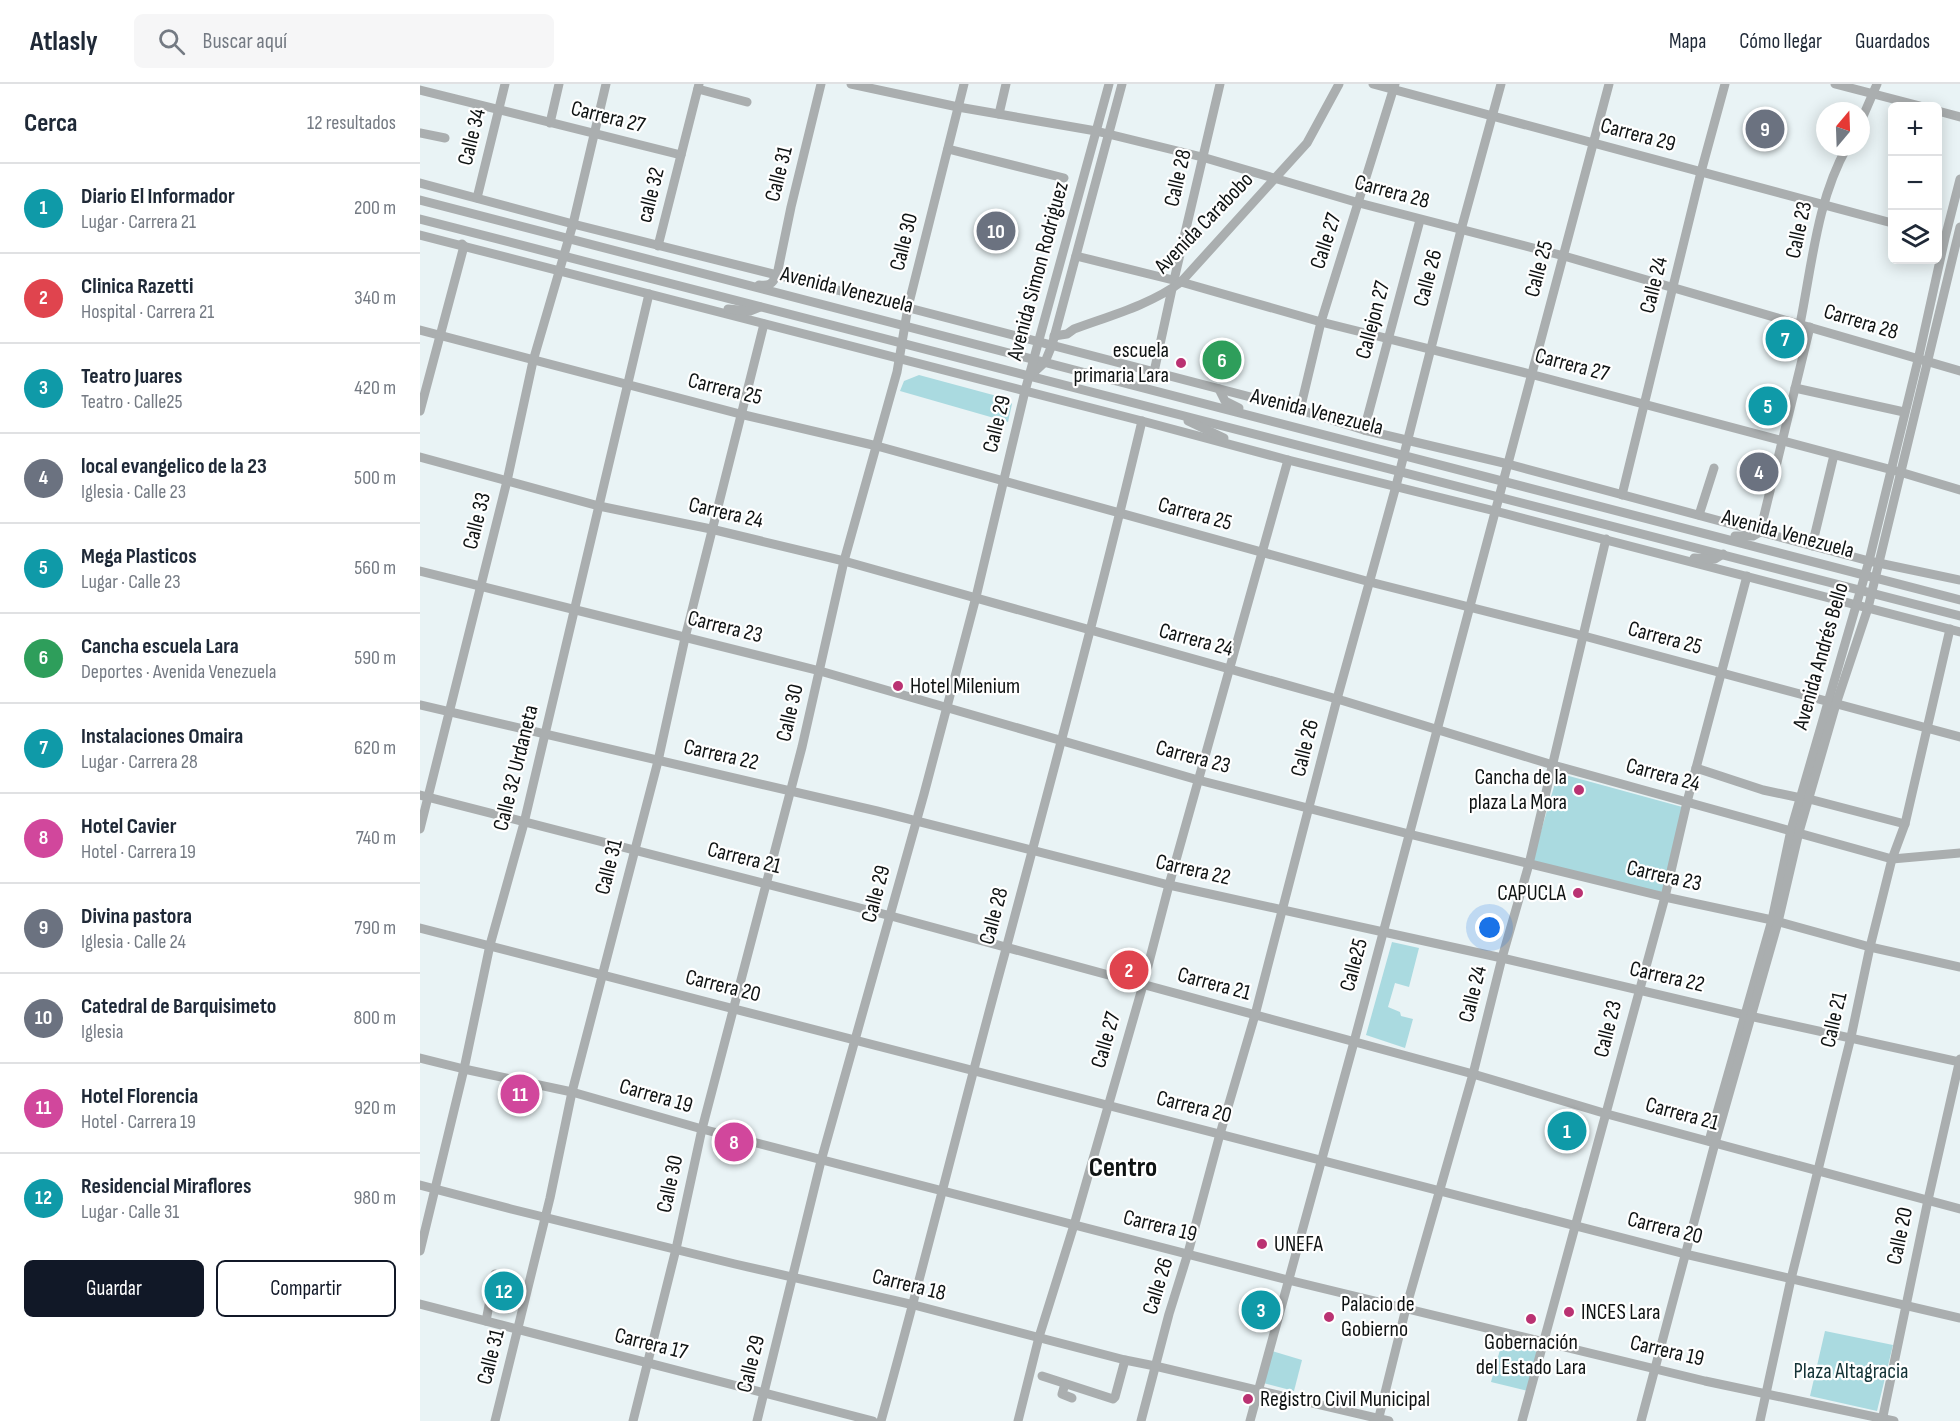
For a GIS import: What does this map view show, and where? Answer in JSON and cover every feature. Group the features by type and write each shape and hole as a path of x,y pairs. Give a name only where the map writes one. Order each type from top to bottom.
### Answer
{"street":[{"name":"Calle 34","path":"477,198 506,84"},
{"path":"550,123 559,84"},
{"name":"Calle 33","path":"420,829 424,796 449,712 507,481 533,361 573,224 606,84"},
{"name":"Calle 31","path":"777,275 821,84"},
{"name":"Carrera 28","path":"851,84 958,107 1096,131 1203,157 1420,220 1564,256 1960,371"},
{"name":"Calle 30","path":"633,1421 676,1249 702,1129 735,1009 820,671 844,561 900,358 905,325 964,84"},
{"path":"999,114 1006,84"},
{"name":"Avenida Simon Rodriguez","path":"1029,377 1109,84"},
{"name":"Avenida Simon Rodriguez","path":"1029,377 1046,362 1053,341 1122,84"},
{"name":"Calle 28","path":"1154,372 1220,84"},
{"name":"Avenida Carabobo","path":"1053,341 1074,329 1137,305 1175,284 1311,137 1339,84"},
{"name":"Carrera 29","path":"1372,84 1394,87 1492,116 1888,222"},
{"name":"Calle 26","path":"1142,1421 1155,1366 1255,1015 1337,699 1408,441 1429,350 1502,84"},
{"name":"Calle 25","path":"1499,497 1608,84"},
{"name":"Calle 24","path":"1622,495 1701,172 1725,84"},
{"path":"1835,84 1905,102"},
{"path":"1870,102 1877,84"},
{"path":"698,87 747,102"},
{"name":"calle 32","path":"658,246 698,87"},
{"name":"Calle 27","path":"1299,410 1321,322 1394,87"},
{"name":"Carrera 27","path":"420,90 681,155"},
{"path":"1942,112 1960,117"},
{"path":"420,133 445,138"},
{"path":"948,149 1064,178"},
{"name":"Calle 23","path":"1760,532 1795,388 1824,205 1833,173 1842,156"},
{"name":"Avenida Andrés Bello","path":"1942,234 1960,179"},
{"name":"Avenida Venezuela","path":"420,183 658,246 1039,342 1053,341 1066,349 1299,410 1364,430 1508,464 1869,561 1960,580"},
{"name":"Avenida Venezuela","path":"420,198 568,239 1960,600"},
{"name":"Avenida Venezuela","path":"420,219 1960,616"},
{"name":"Callejon 27","path":"1364,430 1420,220"},
{"name":"Avenida Andrés Bello","path":"1641,1421 1712,1142 1775,921 1795,831 1832,703 1860,590 1928,362 1960,227"},
{"path":"420,230 459,241 464,246"},
{"path":"420,235 1272,456 1396,486 1495,514 1606,539 1960,632"},
{"path":"1942,237 1958,241"},
{"path":"420,411 464,246"},
{"name":"Carrera 27","path":"1076,256 1321,322 1530,374 1960,490"},
{"name":"Avenida Andrés Bello","path":"1832,703 1868,608 1880,563 1904,412 1918,360 1936,264"},
{"path":"689,270 769,286 777,275"},
{"name":"Calle 32 Urdaneta","path":"420,1251 464,1070 490,945 524,823 649,294"},
{"path":"681,302 695,302 738,311 753,311 760,307"},
{"name":"Calle 31","path":"495,1421 545,1217 572,1092 658,761 711,529 764,324"},
{"name":"Carrera 25","path":"420,330 740,414 877,446 1370,582 1584,636 1960,737"},
{"path":"1066,334 1066,349"},
{"name":"Calle 29","path":"757,1421 821,1161 891,916 976,597 1029,377"},
{"path":"1795,388 1904,412"},
{"path":"1219,389 1225,401 1242,410 1289,422 1304,429"},
{"path":"1178,415 1221,437 1265,450 1272,456"},
{"name":"Calle 28","path":"881,1421 914,1305 942,1190 1062,741 1142,421"},
{"path":"1812,546 1834,455"},
{"name":"Carrera 24","path":"420,457 599,506 711,529 844,561 976,597 1337,699 1553,765 1892,859 1960,853"},
{"name":"Calle 27","path":"1018,1421 1039,1338 1143,985 1168,885 1288,460"},
{"path":"1699,515 1714,468"},
{"name":"Calle25","path":"1250,1421 1471,609 1499,497"},
{"path":"1662,521 1743,537 1753,536 1760,532"},
{"name":"Calle 24","path":"1382,1420 1406,1308 1473,1074 1502,958 1529,864 1606,539"},
{"path":"1647,551 1702,559 1715,559 1723,554"},
{"name":"Carrera 23","path":"420,571 820,671 1198,780 1529,864 1960,967"},
{"name":"Calle 23","path":"1522,1421 1665,897 1687,802 1747,576"},
{"name":"Calle 21","path":"1760,1421 1791,1279 1851,1037 1870,947 1892,859 1905,824 1950,629"},
{"name":"Carrera 22","path":"420,705 790,790 1168,885 1502,958 1749,1016 1960,1061"},
{"path":"1696,768 1763,790 1905,824"},
{"name":"Carrera 21","path":"424,796 891,916 1960,1209"},
{"name":"Carrera 20","path":"420,928 1574,1226 1960,1318"},
{"name":"Carrera 19","path":"420,1058 464,1070 572,1092 821,1161 1288,1280 1656,1369 1894,1421"},
{"name":"Calle 20","path":"1882,1420 1960,1061"},
{"name":"Carrera 18","path":"420,1185 794,1278 914,1305 1125,1360 1382,1420"},
{"path":"486,1321 495,1274"},
{"name":"Carrera 17","path":"420,1304 873,1421"},
{"path":"1042,1376 1113,1399 1125,1360"},
{"path":"1065,1384 1058,1393 1072,1398"}],"green space":[{"path":"1217,340 1237,346 1227,380 1207,374"},
{"path":"919,375 1008,399 1012,404 1008,422 900,391 904,381"},
{"path":"1558,773 1686,808 1664,896 1532,862"},
{"path":"1392,942 1419,948 1409,987 1395,983 1388,1007 1400,1012 1401,1016 1413,1019 1405,1048 1366,1035"},
{"name":"Plaza Altagracia","path":"1825,1331 1893,1345 1877,1411 1810,1396"},
{"path":"1503,1339 1540,1348 1528,1391 1491,1382"},
{"path":"1272,1351 1302,1360 1294,1391 1263,1383"}],"place":[{"name":"Divina pastora","path":"1765,129"},
{"name":"Catedral de Barquisimeto","path":"996,231"},
{"name":"Instalaciones Omaira","path":"1785,339"},
{"name":"Cancha escuela Lara","path":"1222,360"},
{"name":"escuela primaria Lara","path":"1181,363"},
{"name":"Mega Plasticos","path":"1768,406"},
{"name":"local evangelico de la 23","path":"1759,472"},
{"name":"Hotel Milenium","path":"898,686"},
{"name":"Cancha de la plaza La Mora","path":"1579,790"},
{"name":"CAPUCLA","path":"1578,893"},
{"name":"Clinica Razetti","path":"1129,970"},
{"name":"Hotel Florencia","path":"520,1094"},
{"name":"Diario El Informador","path":"1567,1131"},
{"name":"Hotel Cavier","path":"734,1142"},
{"name":"UNEFA","path":"1262,1244"},
{"name":"Residencial Miraflores","path":"504,1291"},
{"name":"Teatro Juares","path":"1261,1310"},
{"name":"INCES Lara","path":"1569,1312"},
{"name":"Palacio de Gobierno","path":"1329,1317"},
{"name":"Gobernación del Estado Lara","path":"1531,1319"},
{"name":"Registro Civil Municipal","path":"1248,1399"}],"district":[{"name":"Centro","path":"1123,1167"}]}
